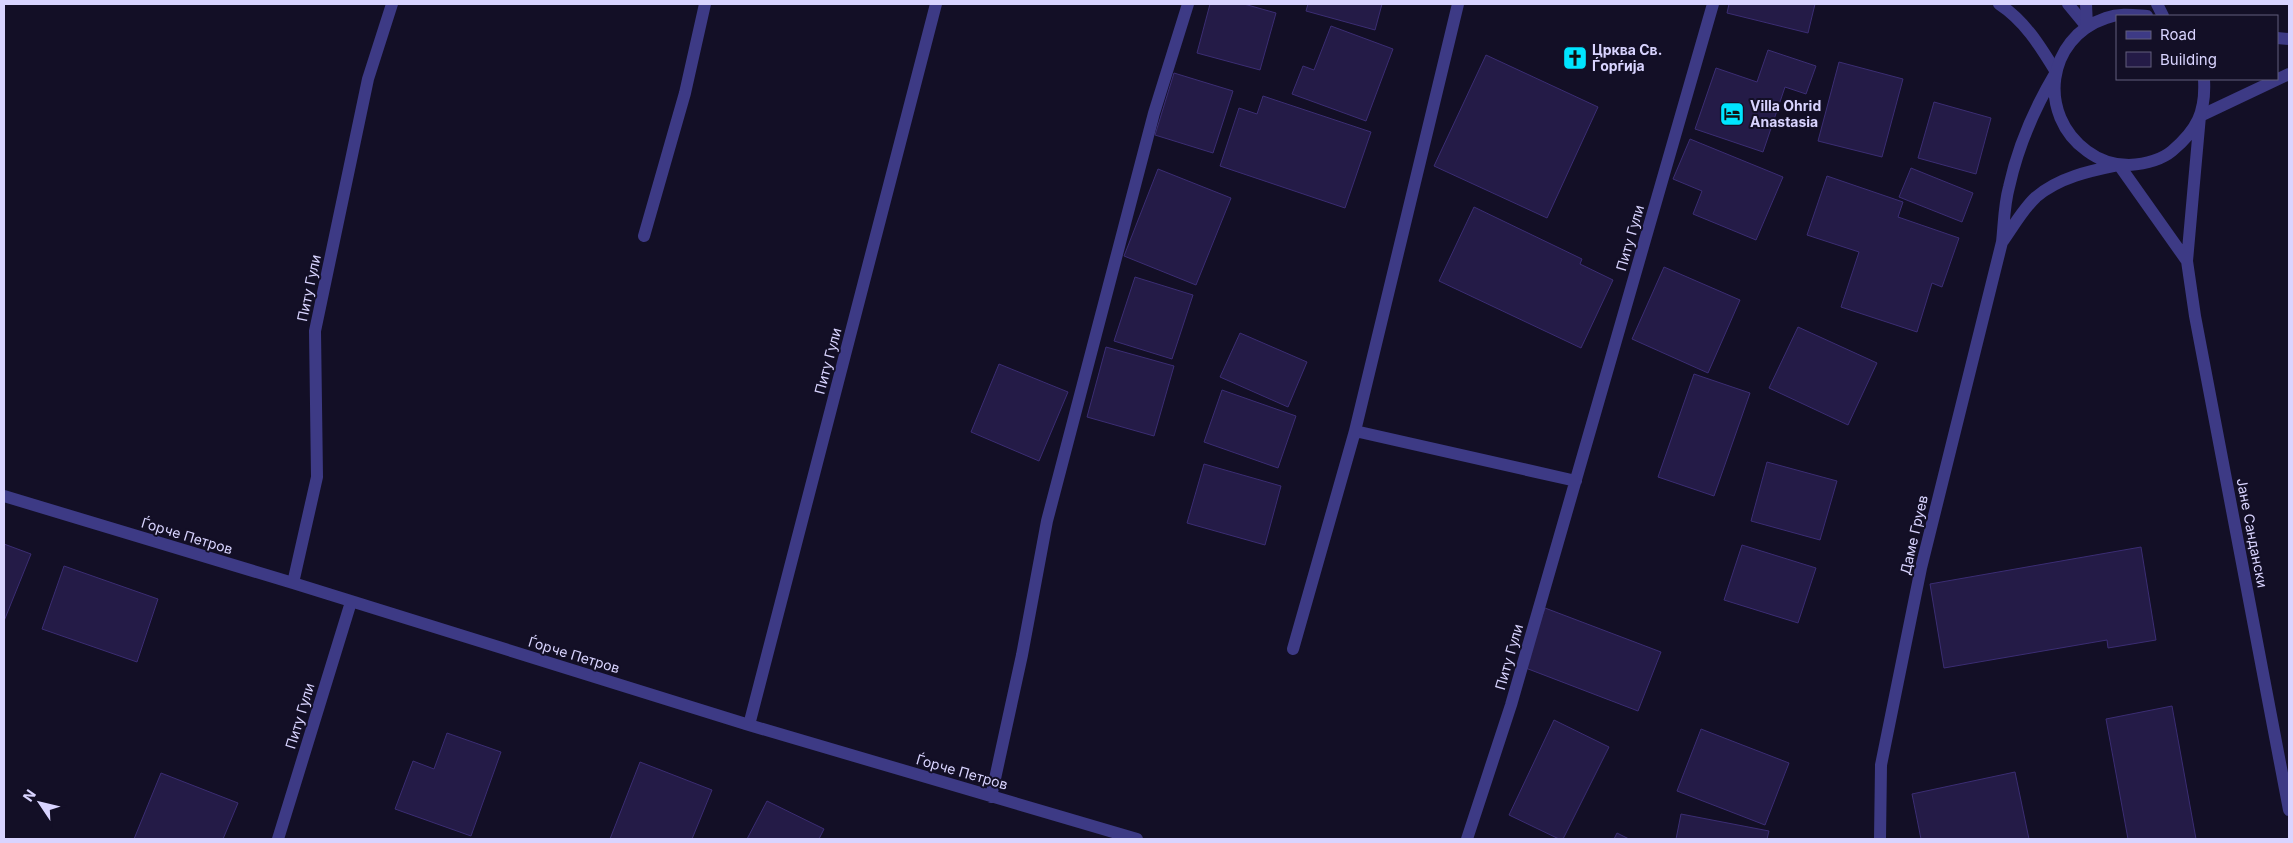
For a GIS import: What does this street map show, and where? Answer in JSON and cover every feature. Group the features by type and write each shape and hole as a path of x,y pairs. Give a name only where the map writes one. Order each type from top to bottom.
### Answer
{"street":[{"name":"Питу Гули","path":"293,583 317,477 315,331 368,79 392,4"},
{"path":"644,236 685,94 705,4"},
{"name":"Питу Гули","path":"749,725 936,4"},
{"path":"991,797 1022,655 1047,521 1121,233 1154,113 1188,4"},
{"path":"1293,649 1356,431 1458,4"},
{"name":"Питу Гули","path":"1467,839 1511,705 1713,4"},
{"path":"1999,4 2009,10 2034,36 2056,72"},
{"path":"2068,4 2087,27"},
{"path":"2086,4 2087,27"},
{"path":"2121,15 2136,15"},
{"path":"2116,16 2106,18 2087,27 2073,40 2062,55 2056,72 2054,98 2060,122 2075,142 2095,157 2119,165"},
{"name":"Даме Груев","path":"1880,839 1881,765 1918,586 2002,242 2008,188 2025,131 2038,102 2056,72"},
{"path":"2002,242 2036,198 2063,181 2084,172 2119,165 2144,164 2168,154 2187,138 2200,116 2205,95 2204,80"},
{"path":"2200,116 2276,80"},
{"name":"Јане Сандански","path":"2200,116 2187,261 2195,316 2289,810"},
{"name":"Јане Сандански","path":"2119,165 2187,261"},
{"path":"1356,431 1576,481"},
{"name":"Ѓорче Петров","path":"4,496 293,583 749,725 1137,839"},
{"name":"Питу Гули","path":"278,839 351,602"}],"building":[{"path":"1210,4 1244,4 1276,13 1260,70 1197,53"},
{"path":"1308,4 1382,4 1375,30 1306,11"},
{"path":"1729,4 1815,4 1808,33 1727,13"},
{"path":"1331,26 1393,49 1366,121 1292,94 1303,66 1314,70"},
{"path":"1768,50 1816,66 1806,94 1785,87 1763,152 1695,129 1716,68 1757,82"},
{"path":"1486,55 1598,107 1547,218 1434,166"},
{"path":"1839,62 1903,79 1882,157 1818,141"},
{"path":"1174,73 1233,91 1213,153 1155,135"},
{"path":"1263,96 1371,132 1345,208 1220,166 1239,108 1257,114"},
{"path":"1934,102 1991,118 1976,174 1918,158"},
{"path":"1690,139 1783,177 1756,240 1693,214 1702,191 1673,179"},
{"path":"1911,168 1973,193 1962,222 1899,197"},
{"path":"1158,169 1231,198 1196,285 1124,256"},
{"path":"1827,176 1903,202 1898,217 1959,238 1942,287 1932,283 1917,332 1841,307 1859,252 1807,235"},
{"path":"1474,207 1582,259 1580,264 1613,280 1581,348 1439,281"},
{"path":"1664,267 1740,300 1708,373 1632,339"},
{"path":"1135,277 1193,295 1172,359 1114,341"},
{"path":"1798,327 1877,363 1848,425 1769,388"},
{"path":"1240,333 1307,362 1288,407 1220,377"},
{"path":"1106,347 1174,366 1154,436 1087,417"},
{"path":"999,364 1068,392 1039,461 971,432"},
{"path":"1694,374 1750,393 1714,496 1658,477"},
{"path":"1222,390 1296,416 1278,468 1204,442"},
{"path":"1767,462 1837,481 1820,540 1751,521"},
{"path":"1204,464 1281,486 1265,545 1187,523"},
{"path":"4,544 31,554 4,621"},
{"path":"1742,545 1816,568 1798,623 1724,600"},
{"path":"2141,547 2156,640 2108,648 2107,640 1944,668 1930,584"},
{"path":"64,566 158,599 137,662 42,629"},
{"path":"1545,608 1661,652 1638,711 1523,667"},
{"path":"2172,706 2196,839 2128,839 2106,719"},
{"path":"1554,720 1609,747 1563,839 1559,839 1509,815"},
{"path":"1701,729 1789,763 1765,825 1677,791"},
{"path":"447,733 501,752 471,836 395,809 413,761 434,769"},
{"path":"640,762 712,790 692,839 610,839"},
{"path":"2015,772 2029,839 1921,839 1912,794"},
{"path":"161,773 238,803 223,839 134,839"},
{"path":"767,801 824,829 819,839 747,839"},
{"path":"1681,814 1769,831 1767,839 1676,839"},
{"path":"1617,833 1629,839 1614,839"}],"place":[{"name":"Црква Св. Ѓoрѓијa","path":"1575,58"},
{"name":"Villa Ohrid Anastasia","path":"1732,114"}]}
